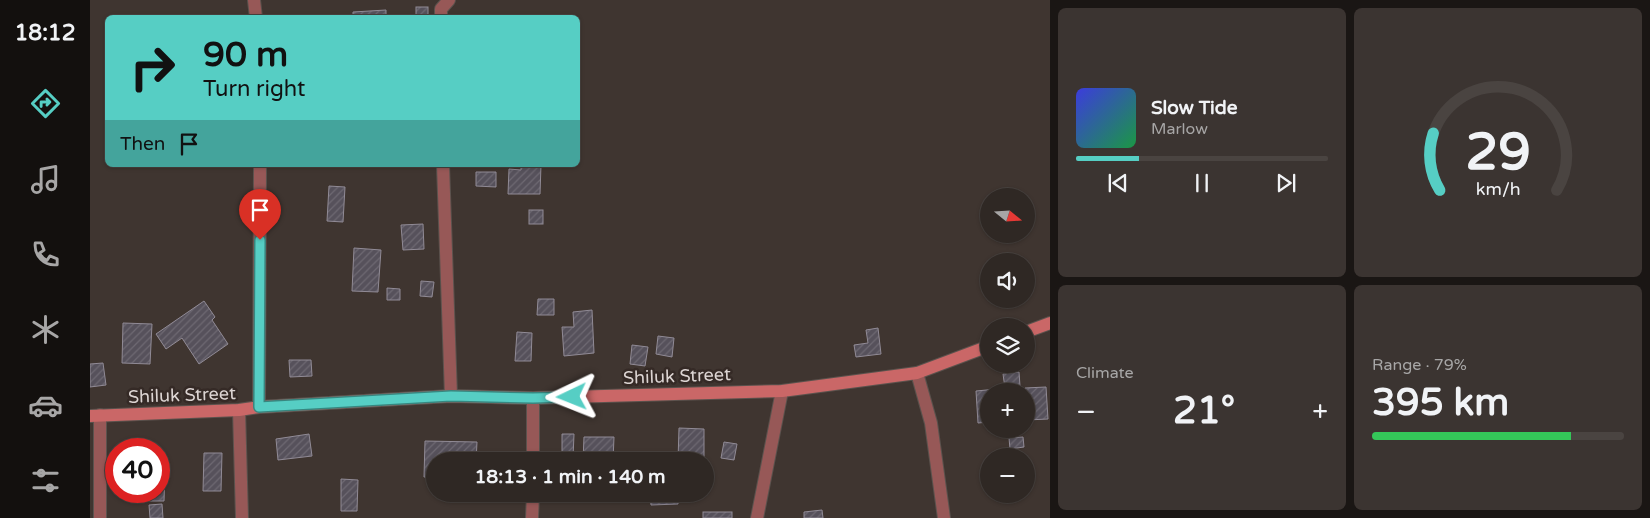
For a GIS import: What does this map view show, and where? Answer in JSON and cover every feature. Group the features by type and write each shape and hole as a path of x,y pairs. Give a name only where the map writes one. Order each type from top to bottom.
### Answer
{"street":[{"path":"254,0 256,15"},
{"path":"441,15 441,9 449,0"},
{"path":"259,407 260,167"},
{"path":"443,167 451,396"},
{"path":"1035,329 1050,323"},
{"name":"Shiluk Street","path":"95,415 239,410 259,407 451,396 533,398 782,391 917,373 980,349"},
{"path":"917,373 932,423 944,518"},
{"path":"757,518 782,391"},
{"path":"533,398 533,452"},
{"path":"239,410 242,518"},
{"path":"95,415 100,518"},
{"path":"532,518 533,502"}],"building":[{"path":"416,7 428,7 428,15 416,15"},
{"path":"386,10 386,15 353,15 353,12"},
{"path":"521,167 541,167 540,194 508,194 509,169 521,170"},
{"path":"476,172 496,172 496,187 476,186"},
{"path":"329,186 345,187 343,222 327,221"},
{"path":"529,210 543,210 543,224 529,224"},
{"path":"423,224 424,249 403,250 401,225"},
{"path":"354,248 381,250 378,292 352,291"},
{"path":"421,281 434,282 432,297 420,296"},
{"path":"387,288 400,289 400,300 387,300"},
{"path":"538,299 554,299 554,315 537,315"},
{"path":"204,301 215,317 212,320 228,344 199,364 182,338 166,349 156,334"},
{"path":"592,310 594,353 564,356 562,327 574,327 573,312"},
{"path":"123,323 152,324 150,364 122,363"},
{"path":"878,328 881,354 856,357 854,345 868,343 866,330"},
{"path":"517,332 532,333 531,361 515,361"},
{"path":"658,336 674,338 672,357 656,354"},
{"path":"632,345 648,347 645,366 630,364"},
{"path":"289,360 311,360 312,376 290,377"},
{"path":"103,363 106,385 90,387 90,364"},
{"path":"1019,373 1020,383 1004,383 1003,374"},
{"path":"1046,387 1048,419 1035,420 1035,388"},
{"path":"976,391 980,391 980,423 978,423"},
{"path":"679,428 704,429 704,452 678,452"},
{"path":"309,434 312,456 278,460 276,439"},
{"path":"562,434 574,434 573,452 562,452"},
{"path":"584,437 614,437 613,452 583,452"},
{"path":"1009,438 1023,438 1024,447 1010,448"},
{"path":"425,441 477,442 476,452 426,452 426,477 424,477"},
{"path":"724,442 737,444 734,460 721,458"},
{"path":"204,453 222,453 221,491 203,491"},
{"path":"341,479 358,480 357,511 341,511"},
{"path":"651,502 678,502 678,504 651,505"},
{"path":"162,504 163,518 150,518 149,505"},
{"path":"822,510 823,518 804,518 804,512"},
{"path":"703,512 732,512 732,518 703,518"}],"route":[{"path":"260,240 259,407 451,396 572,397"}]}
